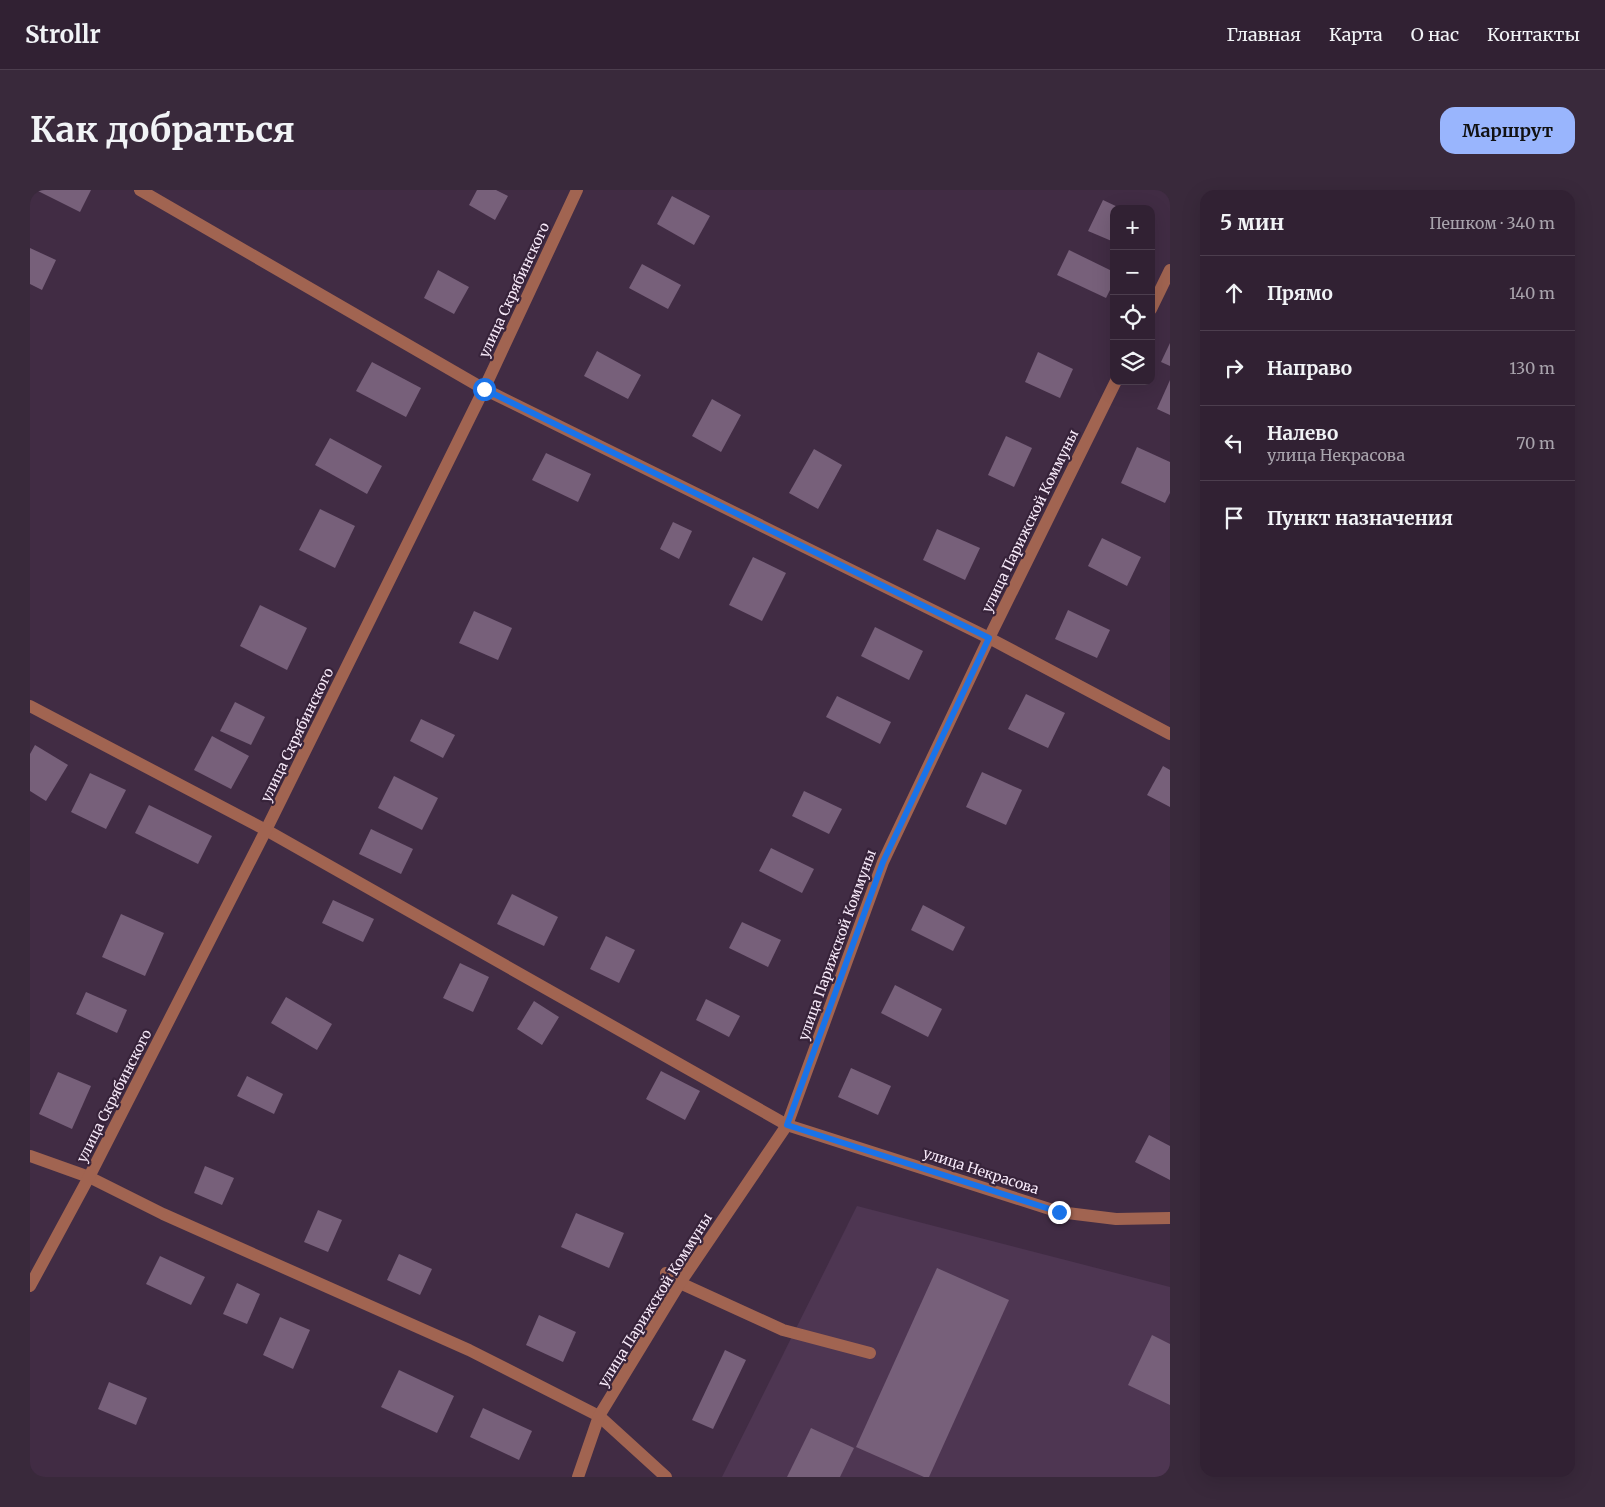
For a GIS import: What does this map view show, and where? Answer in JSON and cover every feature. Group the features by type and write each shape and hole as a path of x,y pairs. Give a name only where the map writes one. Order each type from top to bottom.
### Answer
{"street":[{"path":"140,190 484,389 989,638 1170,734"},
{"name":"улица Скрябинского","path":"30,1286 89,1177 266,830 484,389 577,190"},
{"path":"1155,300 1170,270"},
{"name":"улица Парижской Коммуны","path":"578,1477 599,1416 680,1283 787,1125 883,862 989,638 1114,385"},
{"name":"улица Некрасова","path":"30,706 266,830 787,1125 1059,1212 1116,1219 1170,1218"},
{"path":"30,1156 89,1177 163,1214 469,1350 599,1416 666,1477"},
{"path":"666,1274 680,1283 784,1330 870,1353"}],"shaded area":[{"path":"857,1206 1170,1287 1170,1477 722,1477"}],"building":[{"path":"39,190 91,190 80,212"},
{"path":"477,190 496,190 508,196 495,220 469,205"},
{"path":"672,196 710,216 694,245 657,224"},
{"path":"1103,200 1114,205 1110,205 1110,240 1088,231"},
{"path":"30,248 56,260 42,290 30,284"},
{"path":"1069,250 1110,270 1110,290 1106,298 1057,275"},
{"path":"642,264 681,285 668,309 629,288"},
{"path":"438,270 469,287 454,314 424,298"},
{"path":"1170,343 1170,366 1161,362"},
{"path":"597,351 641,375 628,399 584,376"},
{"path":"1038,352 1073,369 1060,398 1025,382"},
{"path":"372,362 421,388 406,417 356,391"},
{"path":"1170,380 1170,415 1157,409"},
{"path":"712,399 741,415 721,452 692,436"},
{"path":"1006,436 1032,448 1014,487 988,475"},
{"path":"330,438 382,466 367,494 315,465"},
{"path":"1137,447 1170,462 1170,493 1165,503 1121,483"},
{"path":"814,449 842,465 818,509 789,493"},
{"path":"546,453 591,474 578,502 532,480"},
{"path":"320,509 355,526 335,568 299,550"},
{"path":"673,522 692,531 679,559 660,549"},
{"path":"937,529 980,548 965,580 923,560"},
{"path":"1102,538 1141,557 1127,586 1088,566"},
{"path":"753,557 786,573 762,621 729,605"},
{"path":"260,605 307,628 287,670 240,646"},
{"path":"1068,610 1110,630 1097,658 1055,639"},
{"path":"474,611 512,628 498,660 459,643"},
{"path":"875,627 923,651 909,680 861,656"},
{"path":"1026,694 1065,713 1048,748 1008,729"},
{"path":"837,696 891,722 880,744 826,717"},
{"path":"235,702 265,717 251,745 220,731"},
{"path":"421,719 455,735 443,758 410,741"},
{"path":"212,736 249,756 231,789 194,770"},
{"path":"35,745 68,765 46,801 30,791 30,754"},
{"path":"1163,766 1170,770 1170,807 1147,795"},
{"path":"982,772 1022,790 1006,825 966,807"},
{"path":"90,773 126,790 106,829 71,812"},
{"path":"394,776 438,798 422,830 378,808"},
{"path":"804,791 842,809 829,834 792,816"},
{"path":"149,805 212,836 198,864 135,833"},
{"path":"371,829 413,849 401,874 359,854"},
{"path":"771,848 814,869 802,893 759,871"},
{"path":"512,894 558,917 544,946 497,924"},
{"path":"333,900 374,919 363,942 322,923"},
{"path":"923,905 965,927 953,951 911,930"},
{"path":"121,914 164,933 145,976 102,957"},
{"path":"742,922 781,940 768,967 729,948"},
{"path":"606,936 635,950 619,983 590,969"},
{"path":"460,963 489,977 473,1012 443,998"},
{"path":"895,985 942,1009 928,1037 881,1013"},
{"path":"86,992 127,1010 117,1033 76,1014"},
{"path":"286,997 332,1024 317,1050 271,1023"},
{"path":"706,999 740,1016 729,1037 696,1020"},
{"path":"534,1001 559,1017 542,1045 517,1029"},
{"path":"851,1068 891,1086 878,1115 838,1097"},
{"path":"661,1071 700,1091 685,1120 646,1099"},
{"path":"58,1072 91,1086 72,1129 39,1114"},
{"path":"247,1076 283,1094 274,1114 237,1096"},
{"path":"1149,1135 1170,1146 1170,1180 1135,1162"},
{"path":"205,1166 234,1178 222,1205 194,1193"},
{"path":"318,1210 342,1220 328,1252 304,1242"},
{"path":"576,1213 624,1233 609,1268 561,1247"},
{"path":"399,1254 432,1269 420,1295 387,1280"},
{"path":"160,1256 205,1277 191,1305 146,1284"},
{"path":"937,1268 1009,1300 929,1477 924,1477 856,1447"},
{"path":"237,1283 260,1294 247,1324 223,1314"},
{"path":"539,1315 576,1332 563,1362 526,1345"},
{"path":"280,1317 310,1330 293,1369 263,1355"},
{"path":"1152,1335 1170,1344 1170,1405 1128,1385"},
{"path":"725,1350 746,1360 713,1429 692,1420"},
{"path":"399,1370 454,1396 437,1433 381,1407"},
{"path":"109,1382 147,1398 136,1425 98,1409"},
{"path":"483,1408 532,1431 519,1460 470,1437"},
{"path":"811,1428 854,1448 840,1477 787,1477"}],"route":[{"path":"484,389 989,638 883,862 787,1125 1059,1212"}]}
